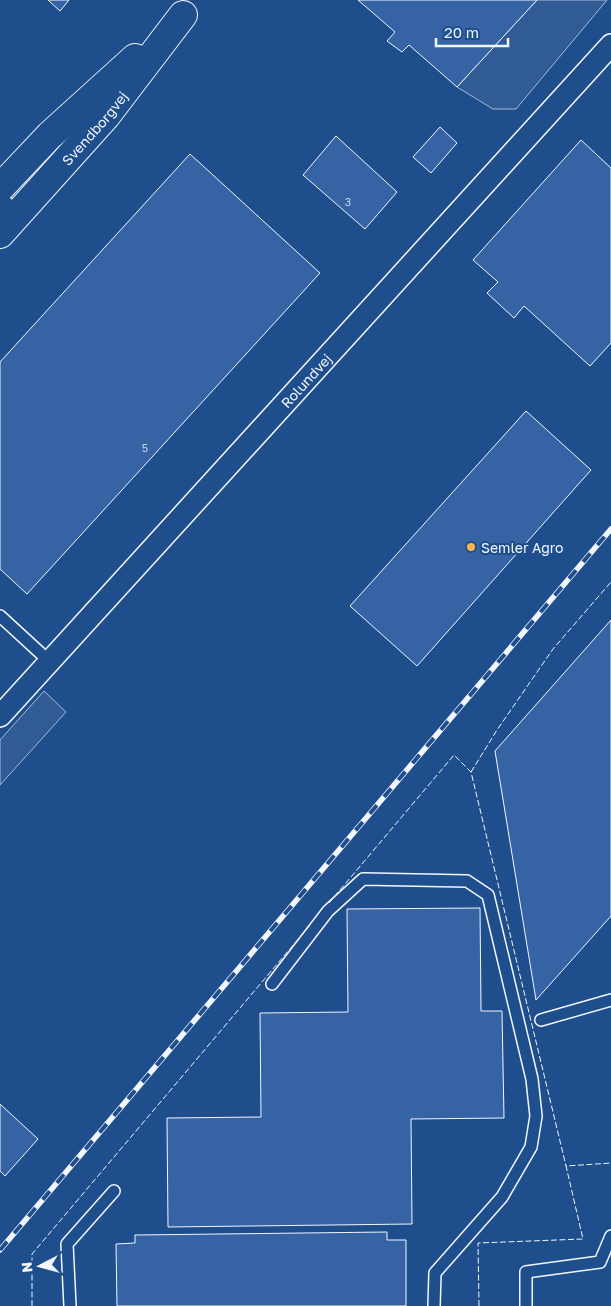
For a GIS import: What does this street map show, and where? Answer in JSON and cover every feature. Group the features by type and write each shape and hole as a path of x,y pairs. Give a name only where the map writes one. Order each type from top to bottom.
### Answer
{"main road":[{"name":"Svendborgvej","path":"0,188 50,135 189,7"},
{"name":"Svendborgvej","path":"5,218 106,116 189,7"}],"street":[{"name":"Rolundvej","path":"0,716 611,45"}],"lane":[{"path":"0,616 50,662"},
{"path":"272,984 328,911 363,879 467,881 488,896 532,1079 536,1116 531,1147 502,1197 435,1274 434,1306"},
{"path":"541,1020 611,1000"},
{"path":"70,1306 67,1244 114,1191"},
{"path":"526,1306 526,1272 600,1262 611,1236"}],"shaded area":[{"path":"537,0 607,0 516,109 493,109 457,87"},
{"path":"44,691 66,712 0,785 0,740"}],"building":[{"path":"48,0 69,0 60,11"},
{"path":"358,0 537,0 457,87 409,45 402,52 387,41 395,32"},
{"path":"440,127 457,143 431,173 413,157"},
{"path":"336,136 397,192 365,229 303,175"},
{"path":"581,140 611,168 611,343 590,366 524,306 514,318 487,293 498,282 473,260"},
{"path":"190,154 320,273 27,594 0,569 0,362"},
{"path":"526,411 591,470 417,666 350,606"},
{"path":"611,620 611,916 536,1000 495,751"},
{"path":"480,908 481,1011 502,1011 504,1118 411,1119 412,1224 168,1227 167,1118 261,1117 260,1013 348,1012 347,909"},
{"path":"0,1104 38,1139 5,1176 0,1171"},
{"path":"387,1232 387,1240 406,1240 406,1306 117,1306 116,1244 135,1243 135,1235"}],"railway":[{"path":"0,1250 611,529"}],"fence":[{"path":"471,772 497,730 553,649 611,582"},
{"path":"329,903 454,755 471,772 566,1166"},
{"path":"32,1306 32,1254 311,924"},
{"path":"479,1306 478,1243 583,1239 566,1166 611,1163"}],"place":[{"name":"Semler Agro","path":"471,547"}]}
